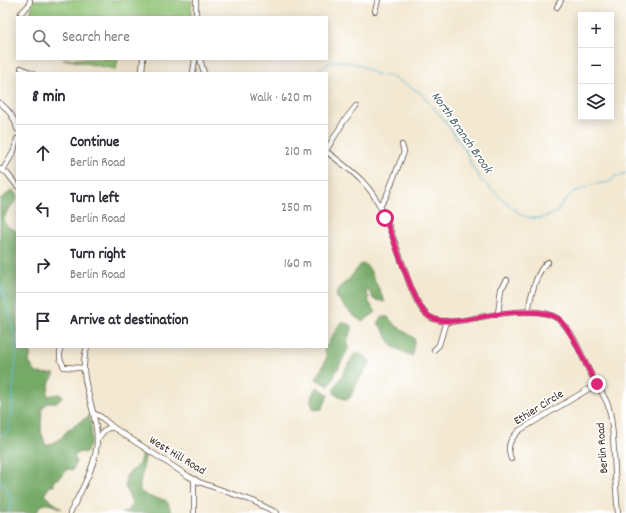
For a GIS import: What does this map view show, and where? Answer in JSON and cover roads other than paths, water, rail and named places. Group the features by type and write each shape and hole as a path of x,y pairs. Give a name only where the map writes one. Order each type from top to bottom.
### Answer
{"street":[{"path":"21,13 29,5 30,0"},
{"path":"196,0 196,16"},
{"path":"375,11 378,0"},
{"path":"557,7 560,0"},
{"path":"142,72 143,60"},
{"path":"193,72 195,60"},
{"path":"200,60 204,72"},
{"path":"21,68 28,72"},
{"path":"0,103 11,114 16,126"},
{"path":"328,148 344,121 356,106"},
{"path":"16,143 14,151 1,170 7,174 16,185"},
{"path":"380,206 388,192 404,152 402,145"},
{"name":"Berlin Road","path":"328,151 363,181 374,196 389,227 417,300 429,317 446,321 463,320 498,314 528,312 548,314 556,317 562,322 574,340 587,368 607,402 613,425 618,513"},
{"path":"528,312 530,298 535,284 542,267 548,262"},
{"path":"498,314 501,289 507,280"},
{"path":"434,350 439,345 446,321"},
{"path":"60,348 60,359 64,367 84,368"},
{"path":"70,513 92,466 96,452 96,428 85,385 84,360 86,348"},
{"name":"Ethier Circle","path":"511,459 508,450 515,435 520,430 597,384"},
{"name":"West Hill Road","path":"93,413 194,479 253,501 277,513"},
{"path":"97,440 106,429 112,427 114,428"},
{"path":"194,479 194,513"}],"waterway":[{"name":"North Branch Brook","path":"315,72 331,62 340,61 360,65 375,74 388,75 420,92 444,120 467,153 471,165 481,180 521,215 531,218 542,218 558,212 559,207 574,191 591,185 610,182 614,177 626,173"},
{"path":"0,282 13,329 16,348"},
{"path":"0,436 9,431 9,421 12,415 13,386 17,354 16,348"},
{"path":"0,480 7,488 12,503 9,508 9,513"}]}
